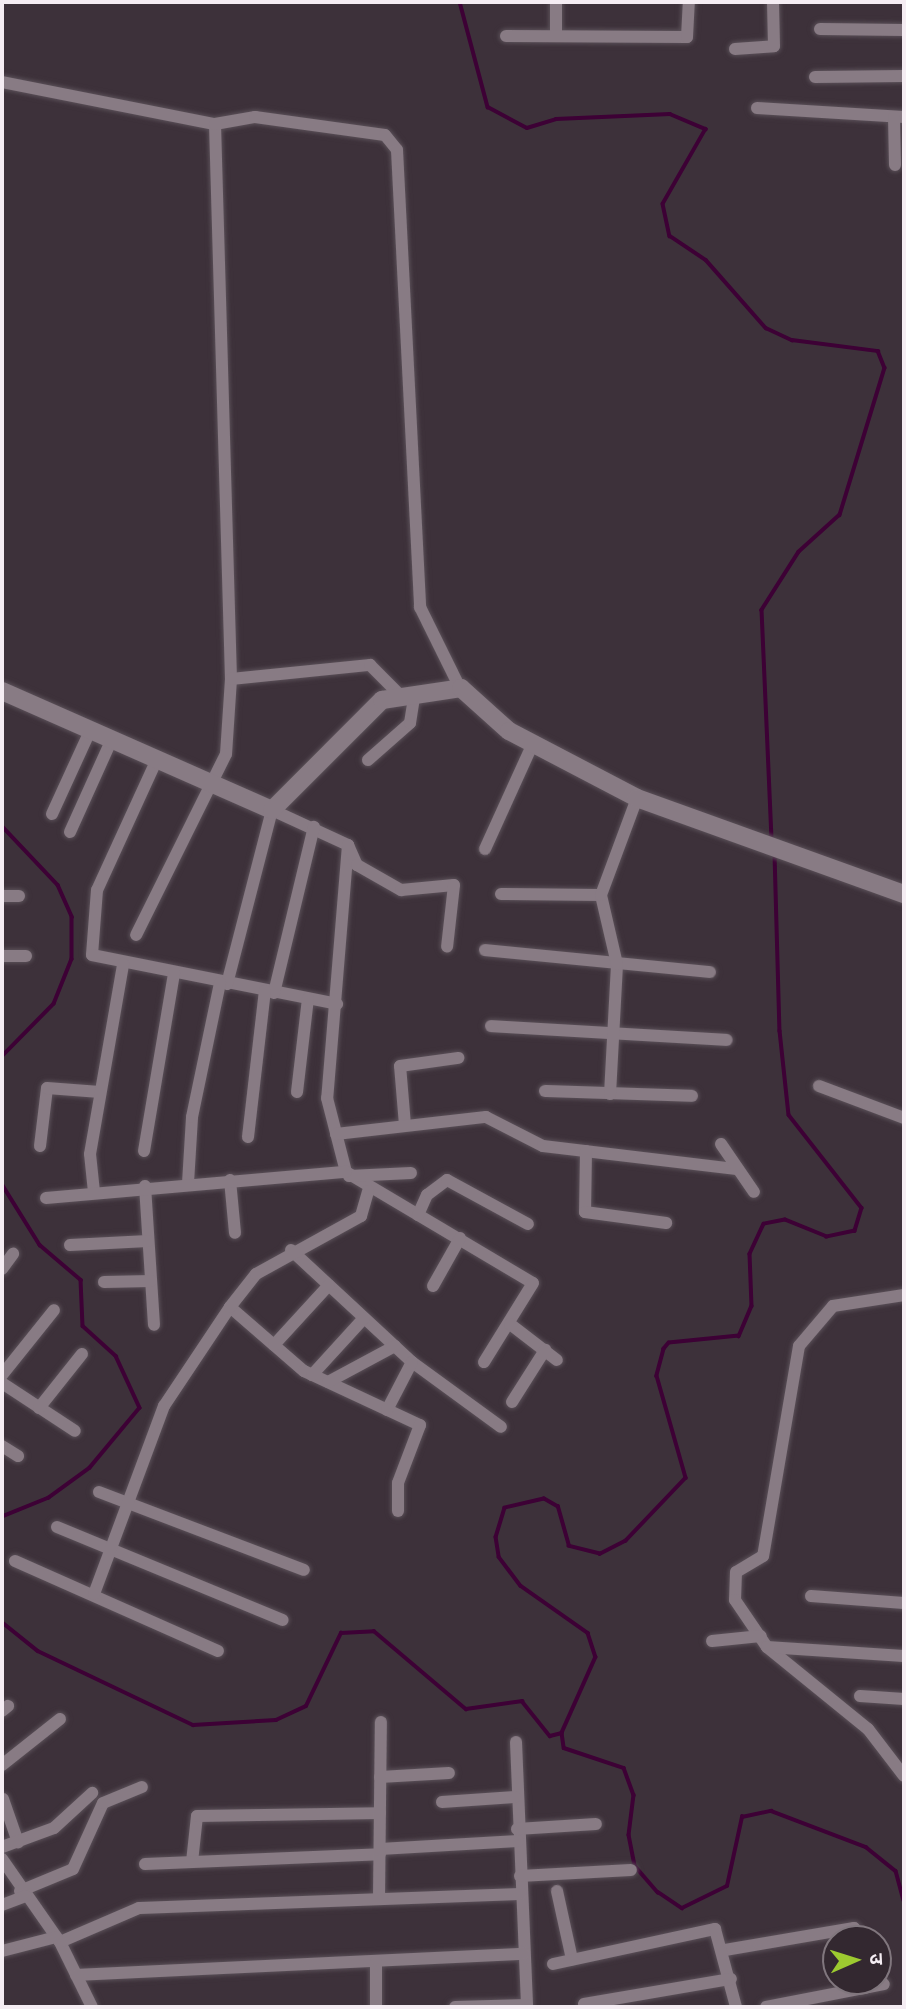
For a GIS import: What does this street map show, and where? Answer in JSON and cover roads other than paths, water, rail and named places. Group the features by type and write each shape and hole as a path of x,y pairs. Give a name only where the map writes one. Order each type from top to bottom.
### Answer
{"street":[{"path":"556,2 556,36"},
{"path":"506,36 687,37 689,2"},
{"path":"735,49 774,46 773,2"},
{"path":"820,29 904,30"},
{"path":"815,77 904,76"},
{"path":"2,82 215,124 255,117 385,135 397,150 420,607 460,688 533,743 637,798 783,847 904,894"},
{"path":"757,108 899,117 895,165"},
{"path":"136,934 226,754 230,679 215,124"},
{"path":"230,679 370,665 408,694 410,723 368,760"},
{"path":"188,1183 192,1117 223,983 272,810 370,709 408,694 460,688"},
{"path":"2,691 90,731 212,778 272,810 314,827 348,845 357,865 401,890 454,885 447,947"},
{"path":"52,814 90,731"},
{"path":"70,832 112,739"},
{"path":"485,849 533,743"},
{"path":"158,757 95,899 92,955 123,964 337,1004"},
{"path":"610,1094 611,1033 617,964 601,895 637,798"},
{"path":"248,1137 270,992 314,827"},
{"path":"348,845 337,1004 327,1098 336,1134 348,1174 368,1191 460,1238 533,1283 484,1362"},
{"path":"501,894 601,895"},
{"path":"2,896 19,896"},
{"path":"485,950 710,972"},
{"path":"2,956 26,957"},
{"path":"94,1192 90,1154 123,964"},
{"path":"144,1151 174,973"},
{"path":"297,1092 308,999"},
{"path":"491,1026 727,1040"},
{"path":"405,1125 400,1066 458,1058"},
{"path":"819,1086 904,1118"},
{"path":"40,1146 47,1088 100,1092"},
{"path":"545,1091 692,1096"},
{"path":"336,1134 486,1118 543,1146 737,1170"},
{"path":"721,1144 754,1192"},
{"path":"586,1151 585,1212 666,1223"},
{"path":"46,1198 145,1186 230,1180 411,1173"},
{"path":"230,1180 235,1233"},
{"path":"418,1215 428,1195 447,1180 528,1224"},
{"path":"145,1186 155,1325"},
{"path":"94,1594 164,1406 230,1307 256,1274 291,1250 361,1216 368,1191"},
{"path":"433,1286 460,1238"},
{"path":"70,1245 148,1241"},
{"path":"291,1250 412,1362 501,1427"},
{"path":"2,1269 13,1254"},
{"path":"104,1282 151,1281"},
{"path":"274,1345 329,1285"},
{"path":"904,1295 832,1306 799,1346 763,1556 736,1572 735,1600 764,1642 867,1729 904,1776"},
{"path":"230,1307 312,1375 421,1425 398,1483 398,1511"},
{"path":"2,1375 54,1310"},
{"path":"312,1375 364,1318"},
{"path":"510,1324 556,1360"},
{"path":"328,1382 395,1346"},
{"path":"512,1402 545,1350"},
{"path":"39,1408 82,1354"},
{"path":"387,1410 412,1362"},
{"path":"2,1383 75,1431"},
{"path":"2,1446 18,1456"},
{"path":"99,1492 304,1570"},
{"path":"57,1527 283,1620"},
{"path":"15,1561 219,1651"},
{"path":"811,1596 904,1602"},
{"path":"712,1641 764,1642 904,1656"},
{"path":"860,1696 904,1699"},
{"path":"2,1765 60,1719"},
{"path":"379,1899 381,1722"},
{"path":"455,2007 527,2006 515,1797 516,1742"},
{"path":"380,1777 449,1773"},
{"path":"2,1905 73,1869 103,1803 142,1787"},
{"path":"2,1847 54,1828 92,1793"},
{"path":"442,1802 515,1797"},
{"path":"3,1799 19,1842"},
{"path":"192,1862 197,1816 380,1812"},
{"path":"145,1864 380,1852 596,1824"},
{"path":"2,1859 22,1894 58,1940 92,2007"},
{"path":"520,1876 631,1870"},
{"path":"557,1891 572,1959"},
{"path":"2,1951 58,1940 139,1908 521,1894"},
{"path":"553,1964 708,1928 719,1931 736,2007"},
{"path":"725,1951 822,1934"},
{"path":"76,1975 524,1954"},
{"path":"376,1961 376,2007"},
{"path":"584,2004 731,1979"},
{"path":"766,2007 823,1995"}],"waterway":[{"path":"460,2 488,107 527,128 556,119 670,114 706,129 663,204 670,236 706,260 766,328 792,340 878,351 885,368 840,515 799,552 762,610 772,840"},
{"path":"2,826 58,885 72,917 72,959 54,1004 2,1057"},
{"path":"775,854 780,1031 789,1115 862,1208 855,1231 827,1237 785,1220 764,1224 750,1254 752,1306 739,1336 669,1343 664,1349 657,1376 686,1478 626,1541 600,1554 569,1546 558,1507 544,1499 505,1508 496,1537 499,1557 521,1586 588,1633 596,1657 562,1733 564,1748 624,1768 634,1795 629,1835 635,1866 658,1892 682,1908 727,1886 742,1817 771,1811 866,1847 896,1871 904,1900"},
{"path":"2,1184 40,1245 81,1280 83,1326 116,1356 140,1408 90,1468 49,1498 2,1517"},
{"path":"2,1622 38,1651 193,1725 276,1720 306,1706 341,1633 374,1631 466,1709 522,1701 550,1736 562,1733"}]}
